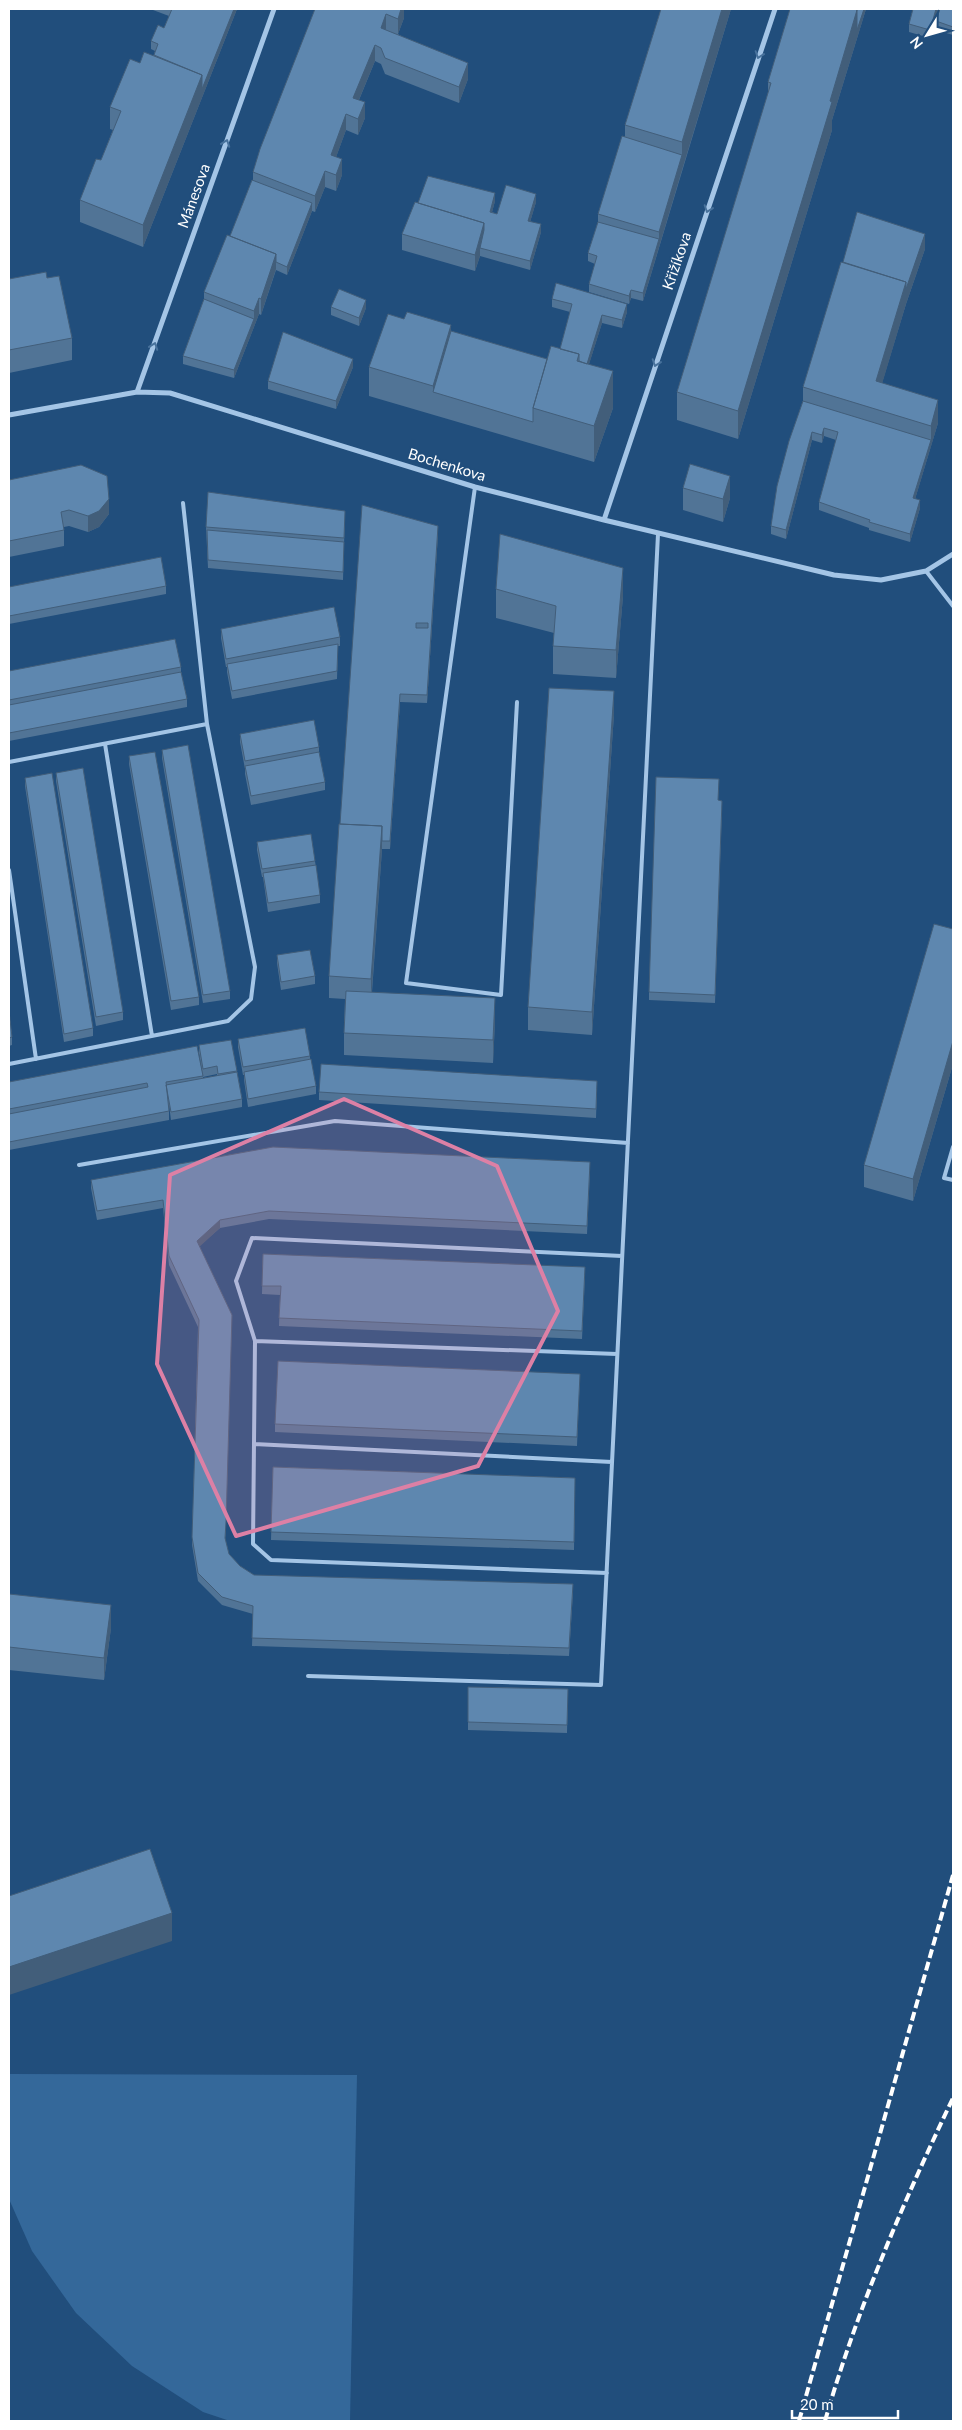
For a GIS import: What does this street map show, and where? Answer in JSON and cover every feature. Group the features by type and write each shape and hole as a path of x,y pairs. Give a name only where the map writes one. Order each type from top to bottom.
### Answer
{"street":[{"name":"Mánesova","path":"137,392 274,9"},
{"name":"Křižíkova","path":"604,520 775,9"},
{"name":"Bochenkova","path":"9,415 137,392 170,393 475,487 658,534 834,575 881,580 926,571"},
{"path":"926,571 953,554"}],"lane":[{"path":"475,487 406,983 501,996 517,702"},
{"path":"9,1064 228,1021 251,999 255,967 207,724 183,503"},
{"path":"308,1676 601,1685 658,534"},
{"path":"926,571 953,606"},
{"path":"9,762 207,724"},
{"path":"105,744 152,1036"},
{"path":"9,870 36,1059"},
{"path":"79,1166 335,1121 628,1143"},
{"path":"953,1147 944,1178 953,1180"},
{"path":"607,1572 271,1560 253,1544 255,1341 236,1281 252,1238 622,1256"},
{"path":"255,1341 617,1354"},
{"path":"254,1444 612,1462"}],"highlighted area":[{"path":"344,1099 497,1166 558,1311 478,1466 236,1536 157,1364 170,1175"}],"shaded area":[{"path":"9,2074 357,2075 350,2421 230,2421 203,2412 132,2366 76,2313 32,2251 9,2199"}],"building":[{"path":"172,9 234,9 202,89 202,75 154,55 158,44 151,41 158,25 164,28"},
{"path":"315,9 401,9 398,19 386,14 381,28 468,63 459,87 385,58 381,48 375,45 353,98 365,102 358,119 346,114 331,155 342,159 336,175 325,171 315,196 253,172 260,149"},
{"path":"661,9 722,9 682,142 625,125"},
{"path":"790,9 857,10 830,101 832,102 738,411 677,392 771,83 768,82"},
{"path":"855,9 864,9 857,30 857,10"},
{"path":"913,9 936,9 930,30 909,24"},
{"path":"940,9 953,9 953,27 936,21"},
{"path":"144,52 202,75 143,225 80,200 96,159 101,160 121,111 110,107 130,59 140,63"},
{"path":"622,136 682,155 659,232 598,214"},
{"path":"428,176 495,193 490,212 497,214 506,185 536,194 528,221 541,224 530,261 480,248 484,223 418,203"},
{"path":"252,180 312,203 287,267 276,262 276,254 230,236"},
{"path":"415,202 484,223 475,255 402,234"},
{"path":"857,212 925,234 906,289 906,282 843,262"},
{"path":"598,222 659,239 643,293 631,290 629,296 589,284 597,256 588,253"},
{"path":"227,235 276,254 261,299 259,298 254,311 204,292"},
{"path":"841,262 906,282 876,381 938,400 931,426 803,387"},
{"path":"46,272 47,278 59,276 72,338 9,350 9,279"},
{"path":"556,283 627,304 622,320 602,315 587,364 579,361 579,354 560,349 572,304 552,299"},
{"path":"339,289 366,300 359,318 331,307"},
{"path":"204,299 254,319 234,370 183,356"},
{"path":"407,312 451,325 433,386 369,367 388,314 404,319"},
{"path":"451,331 547,359 533,408 533,422 433,392"},
{"path":"283,332 353,359 336,401 268,381"},
{"path":"551,346 579,354 577,361 613,371 594,426 533,408"},
{"path":"803,401 931,440 913,498 920,500 910,534 869,522 870,520 819,502 838,432 824,428 822,435 812,432 786,530 771,526 777,486 789,441"},
{"path":"690,464 730,476 723,499 683,488"},
{"path":"81,465 107,476 109,499 99,511 88,516 69,510 61,512 64,530 9,541 9,480"},
{"path":"208,492 345,511 344,538 206,527"},
{"path":"362,505 438,526 427,695 400,694 390,841 382,841 382,826 340,824","holes":["416,623 428,623 428,628 416,628"]},
{"path":"207,530 344,542 343,572 208,560"},
{"path":"500,534 623,568 616,650 553,646 556,606 496,589"},
{"path":"161,557 166,586 9,616 9,587"},
{"path":"334,607 340,637 226,659 221,629"},
{"path":"175,639 181,667 9,700 9,671"},
{"path":"338,644 337,671 232,691 227,664"},
{"path":"181,672 187,699 9,733 9,705"},
{"path":"549,688 614,691 592,1012 528,1007"},
{"path":"314,720 319,747 245,761 240,734"},
{"path":"188,745 230,991 203,995 162,750"},
{"path":"155,752 199,997 171,1001 129,756"},
{"path":"319,752 325,782 251,796 245,766"},
{"path":"83,768 123,1012 96,1017 56,773"},
{"path":"52,773 93,1028 64,1034 25,778"},
{"path":"656,777 719,779 718,800 722,801 715,995 649,992"},
{"path":"339,824 382,826 371,979 329,976"},
{"path":"311,834 315,861 262,869 257,842"},
{"path":"316,865 320,895 268,903 263,873"},
{"path":"934,924 953,929 953,1041 913,1179 864,1165"},
{"path":"310,950 315,976 281,982 277,955"},
{"path":"346,991 495,998 493,1040 344,1033"},
{"path":"9,1011 12,1037 9,1038"},
{"path":"305,1028 310,1056 243,1067 238,1039"},
{"path":"231,1040 237,1071 218,1074 217,1066 203,1069 199,1045"},
{"path":"197,1046 203,1076 166,1082 169,1111 9,1142 9,1114 148,1087 147,1083 9,1109 9,1082"},
{"path":"311,1059 316,1086 248,1099 244,1072"},
{"path":"321,1064 597,1081 596,1109 319,1092"},
{"path":"237,1072 242,1099 171,1112 166,1085"},
{"path":"273,1147 590,1162 587,1226 269,1211 220,1220 197,1241 232,1315 225,1538 229,1554 240,1566 254,1575 573,1584 569,1648 252,1638 253,1606 222,1597 198,1573 192,1537 199,1320 169,1256 163,1200 97,1211 91,1180"},
{"path":"263,1254 585,1267 582,1331 279,1318 281,1286 262,1286"},
{"path":"278,1361 580,1374 577,1437 275,1424"},
{"path":"273,1467 575,1478 574,1542 271,1532"},
{"path":"9,1594 111,1605 104,1658 9,1647"},
{"path":"468,1687 568,1689 567,1725 468,1722"},
{"path":"150,1849 172,1913 9,1967 9,1896"}],"railway":[{"path":"799,2421 953,1875"},
{"path":"825,2421 866,2297 916,2177 953,2098"}]}
